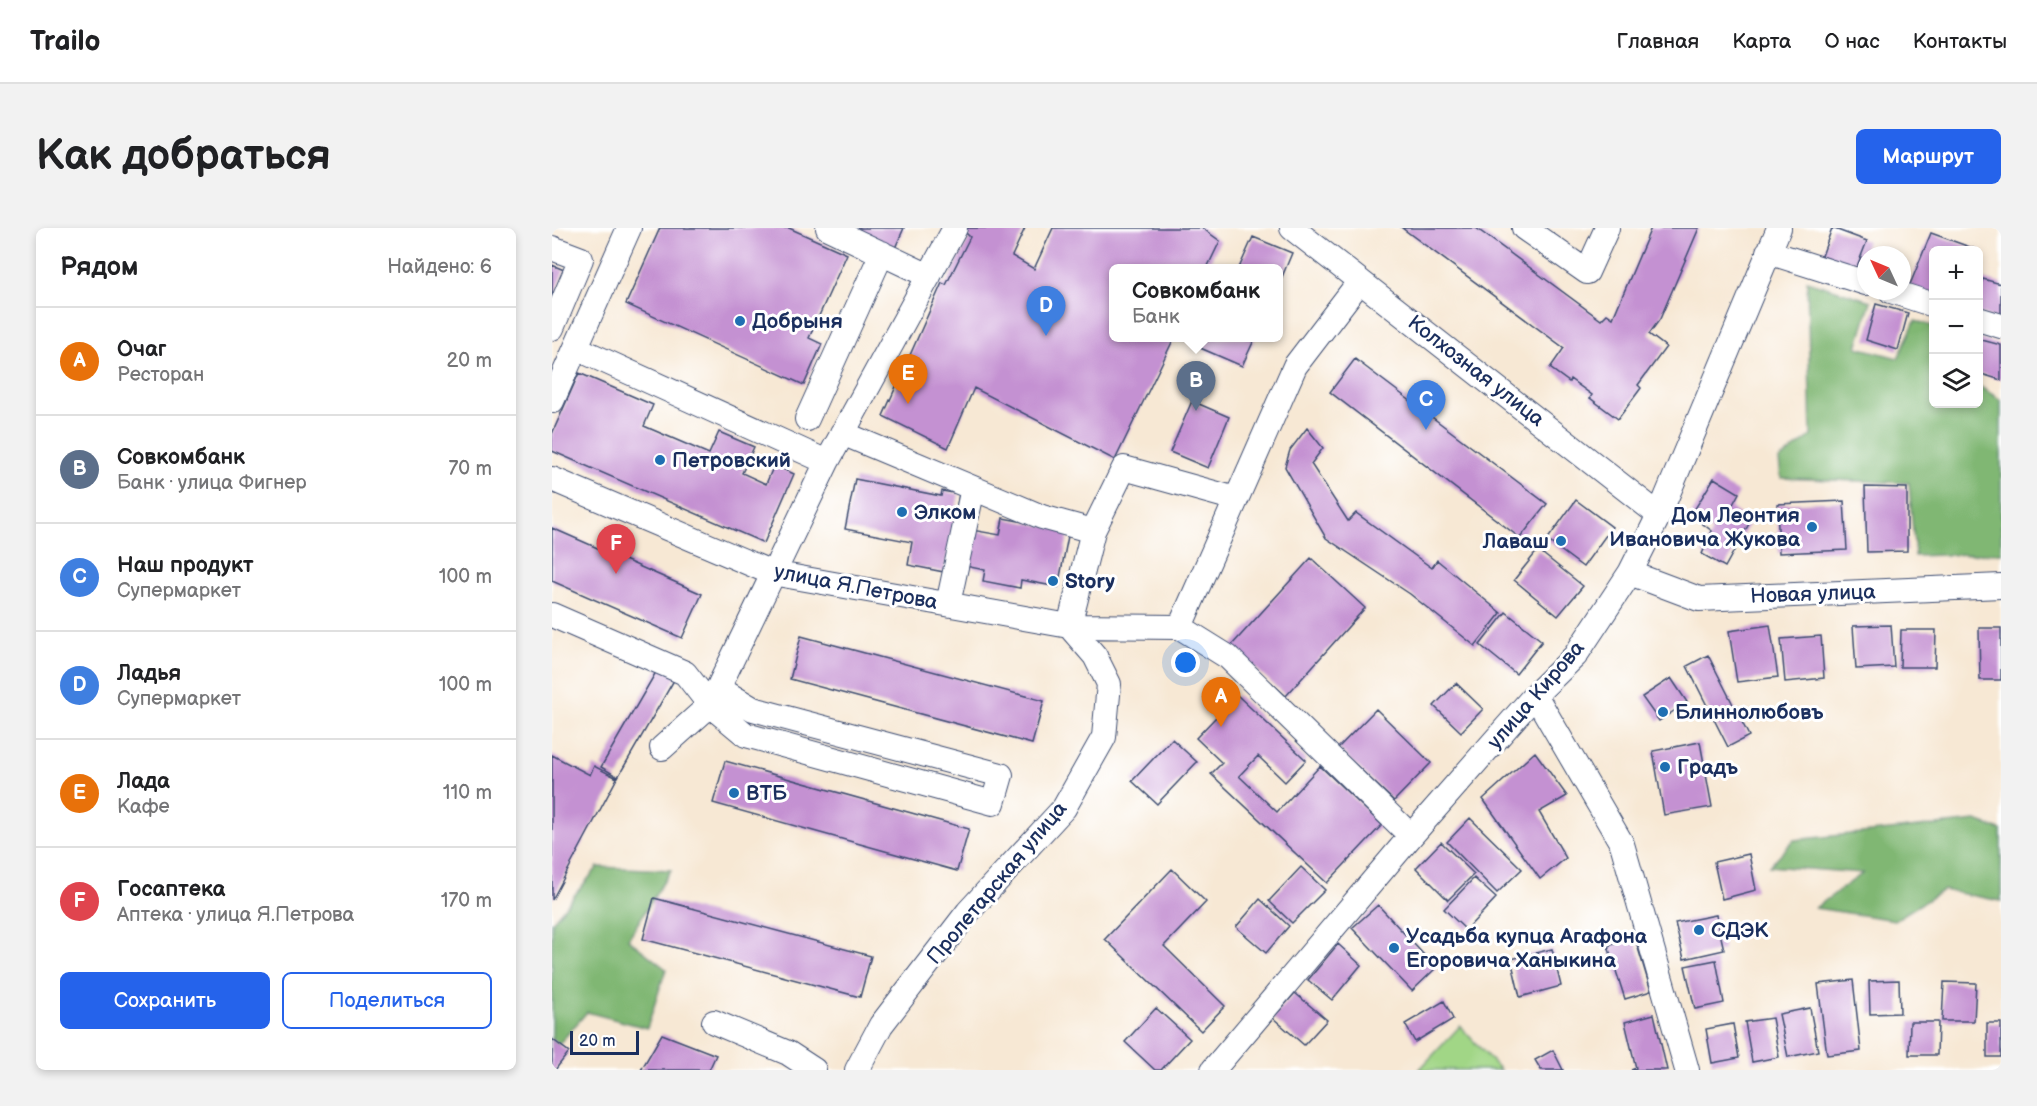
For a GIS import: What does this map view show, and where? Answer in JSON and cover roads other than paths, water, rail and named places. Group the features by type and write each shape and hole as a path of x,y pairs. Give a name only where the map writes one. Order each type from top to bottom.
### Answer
{"street":[{"path":"552,401 629,228"},
{"path":"828,228 929,276"},
{"path":"662,748 714,697 827,462 955,228"},
{"name":"Колхозная улица","path":"1292,228 1659,515"},
{"path":"1524,228 1587,272 1607,228"},
{"name":"улица Кирова","path":"1213,1070 1411,836 1535,695 1575,656 1630,573 1659,515 1779,228"},
{"path":"552,248 581,259 552,328"},
{"path":"1768,252 1857,280"},
{"path":"807,418 882,253"},
{"path":"1360,281 1295,366 1180,627 1228,657 1411,836"},
{"path":"1911,298 1929,303"},
{"path":"1983,321 2001,326"},
{"path":"576,348 827,462"},
{"path":"842,433 1042,517 1093,531"},
{"path":"1069,626 1093,531 1125,468 1236,499"},
{"name":"улица Я.Петрова","path":"552,479 772,573 1069,626 1180,627"},
{"path":"948,604 973,488"},
{"name":"Новая улица","path":"1630,573 1699,599 2001,586"},
{"path":"552,615 685,673 714,697 746,735 993,803 1001,775 714,697"},
{"name":"Пролетарская улица","path":"857,1070 881,1024 968,912 1064,808 1104,737 1109,684 1095,656 1069,626"},
{"path":"1535,695 1622,844 1687,1070"},
{"path":"714,1022 788,1053 814,1070"}],"place":[{"name":"Добрыня","path":"740,321"},
{"name":"Ладья","path":"1046,336"},
{"name":"Лада","path":"908,404"},
{"name":"Совкомбанк","path":"1196,411"},
{"name":"Наш продукт","path":"1426,430"},
{"name":"Петровский","path":"660,460"},
{"name":"Элком","path":"902,512"},
{"name":"Дом Леонтия Ивановича Жукова","path":"1812,527"},
{"name":"Лаваш","path":"1561,541"},
{"name":"Госаптека","path":"616,574"},
{"name":"Story","path":"1053,581"},
{"name":"Блиннолюбовъ","path":"1663,712"},
{"name":"Очаг","path":"1221,727"},
{"name":"Градъ","path":"1665,767"},
{"name":"ВТБ","path":"734,793"},
{"name":"СДЭК","path":"1699,930"},
{"name":"Усадьба купца Агафона Егоровича Ханыкина","path":"1394,948"}]}
